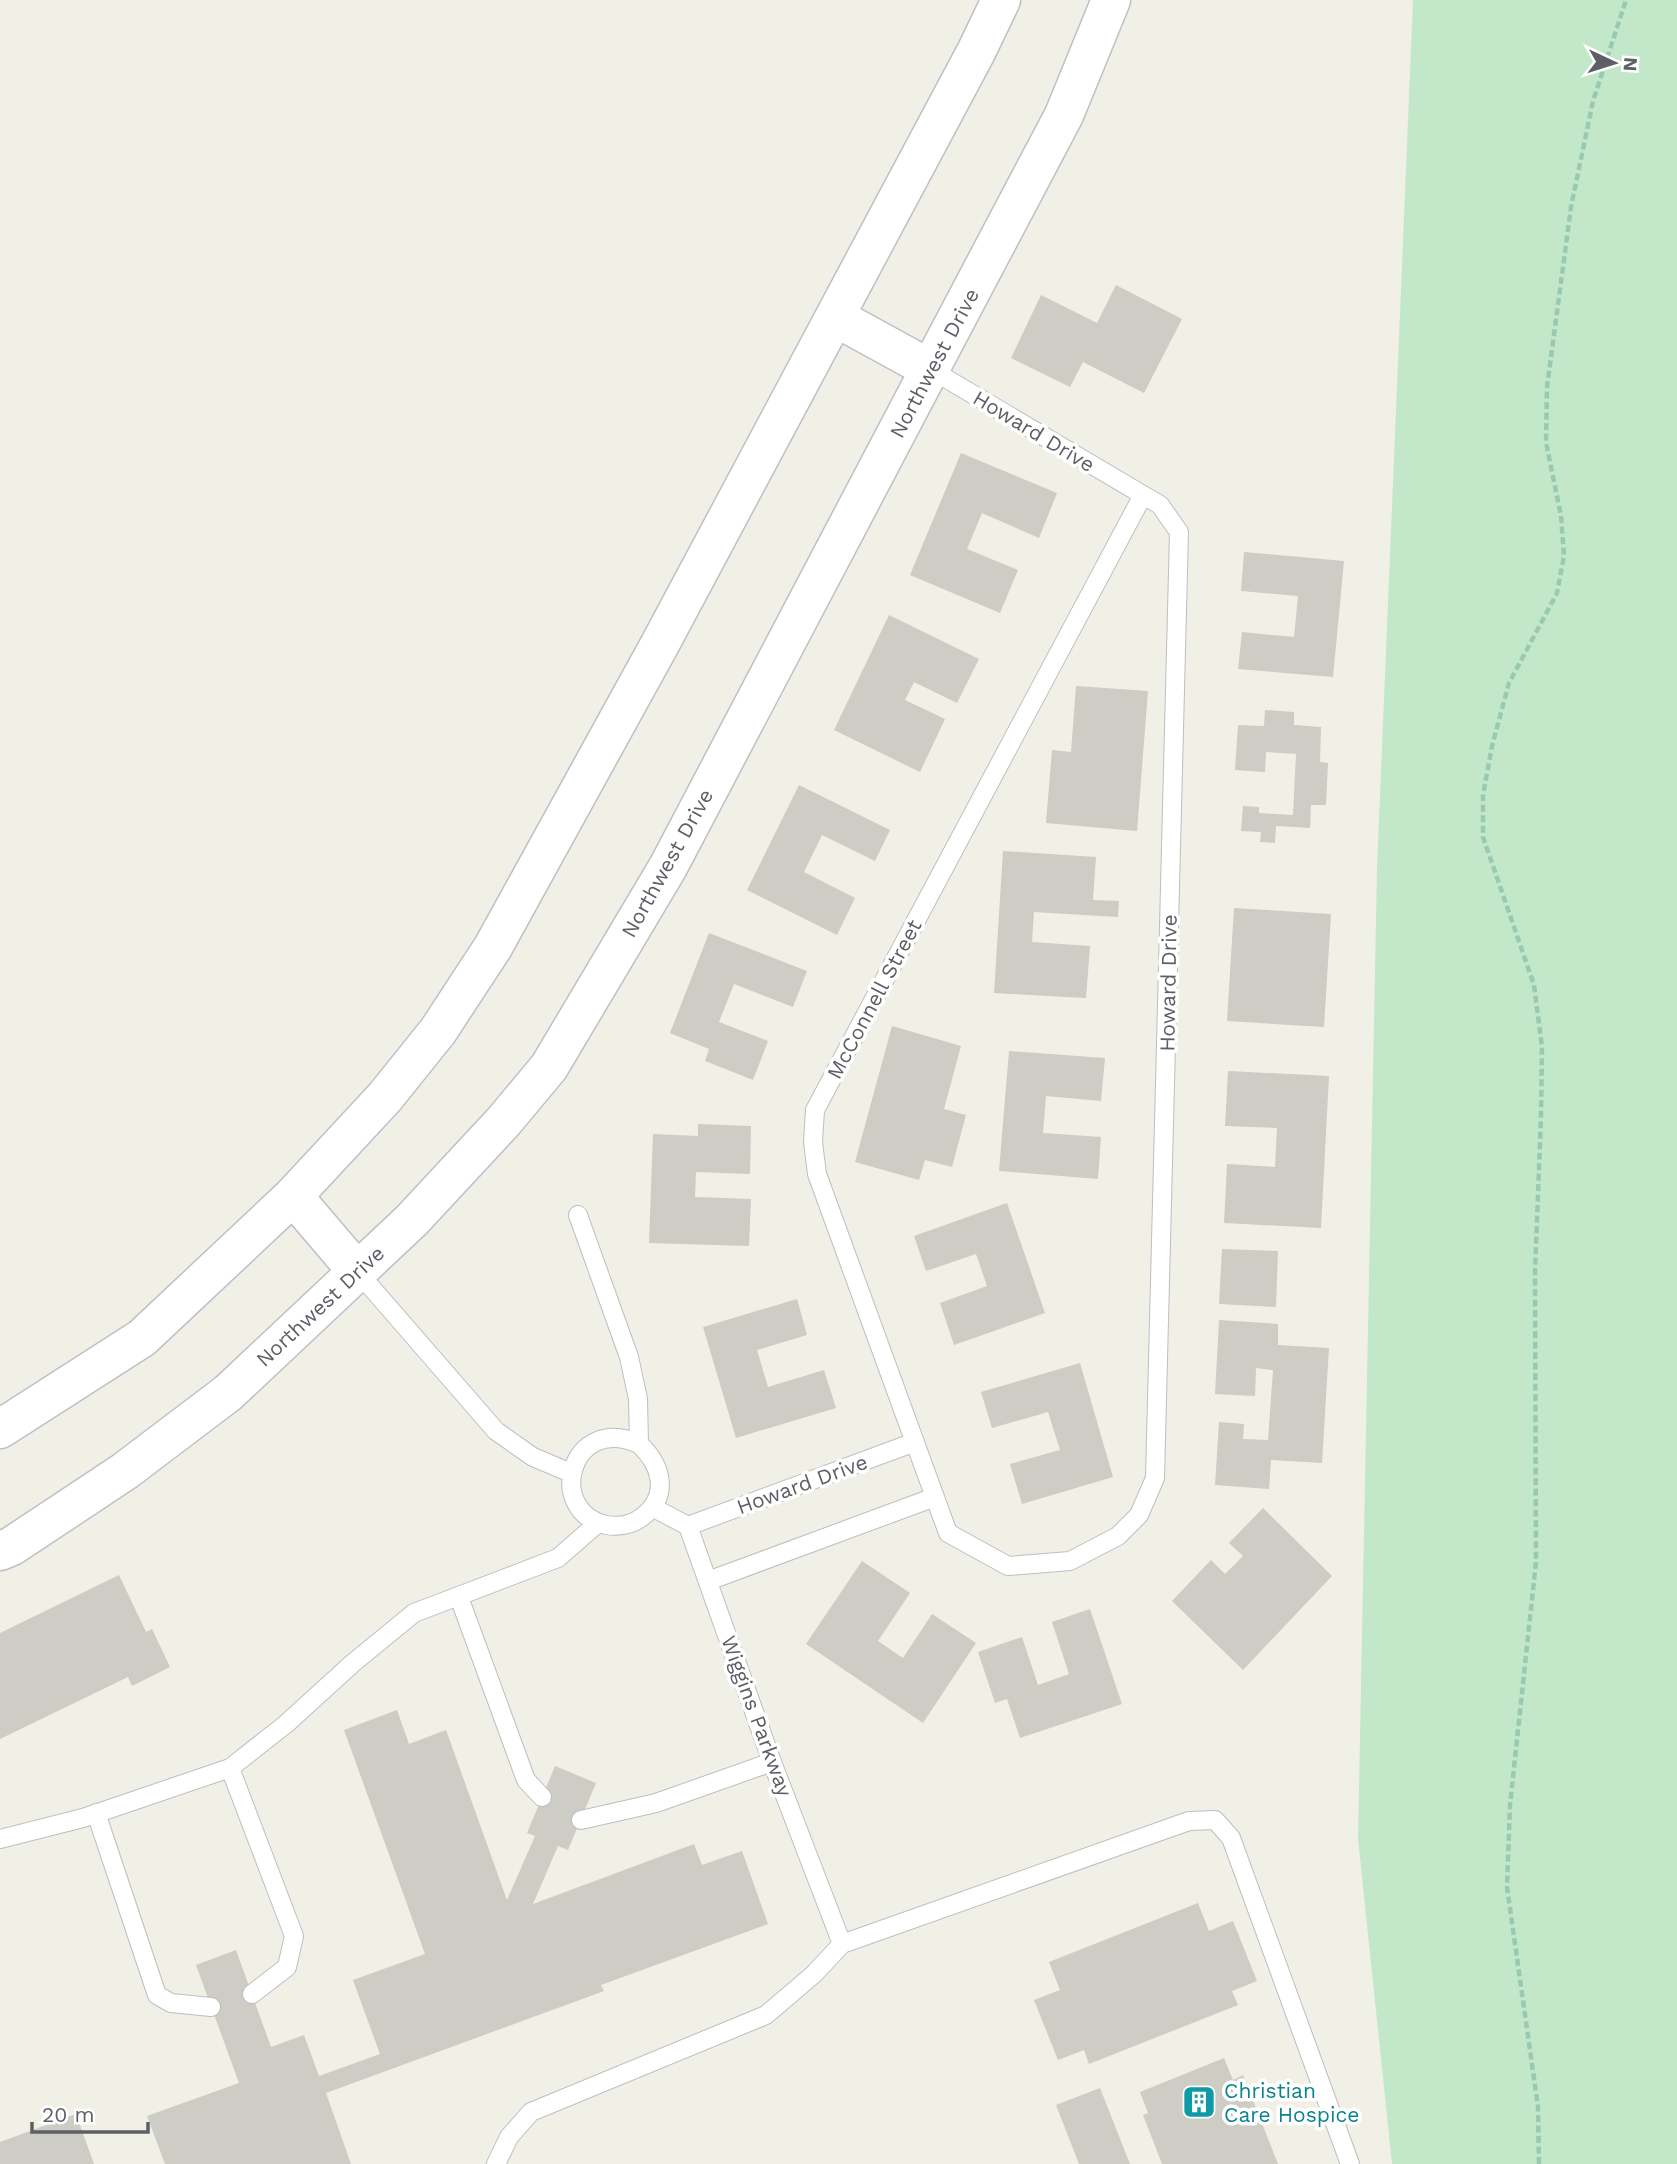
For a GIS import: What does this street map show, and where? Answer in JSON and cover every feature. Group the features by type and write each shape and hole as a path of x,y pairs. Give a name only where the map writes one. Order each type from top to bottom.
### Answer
{"main road":[{"path":"0,1429 142,1338 293,1196 385,1097 430,1040 493,947 660,644 976,52 1000,0"},
{"name":"Northwest Drive","path":"0,1551 12,1546 125,1471 228,1393 422,1210 504,1121 549,1067 668,867 1064,115 1111,0"},
{"path":"835,317 930,369"},
{"path":"293,1196 357,1271"}],"lane":[{"name":"Howard Drive","path":"930,369 1160,505 1179,532 1155,1478 1139,1515 1118,1536 1070,1561 1008,1566 948,1533"},
{"name":"McConnell Street","path":"948,1533 817,1174 813,1142 815,1110 1143,495"},
{"path":"578,1215 629,1357 638,1399 639,1444"},
{"path":"357,1271 496,1431 533,1457 571,1473"},
{"path":"626,1438 639,1444 650,1453 659,1473 658,1494 652,1507 641,1518 628,1524 613,1526 598,1523 576,1503 571,1488 571,1473 577,1459 586,1448 598,1440 626,1438"},
{"name":"Howard Drive","path":"688,1526 915,1442"},
{"path":"708,1581 935,1497"},
{"path":"652,1507 688,1526"},
{"path":"0,1839 96,1813 230,1768 286,1724 353,1663 414,1613 558,1558 598,1523"},
{"name":"Wiggins Parkway","path":"688,1526 772,1762 842,1944"},
{"path":"459,1597 526,1780 542,1797"},
{"path":"581,1820 656,1803 772,1762"},
{"path":"230,1768 294,1936 287,1967 252,1994"},
{"path":"96,1813 157,1994 171,2003 211,2007"},
{"path":"496,2164 509,2137 531,2112 766,2015 842,1944 1189,1821 1215,1820 1231,1838 1350,2164"}],"path":[{"path":"1539,2164 1538,2107 1507,1887 1510,1805 1536,1562 1535,1273 1542,1047 1534,985 1483,837 1483,795 1492,746 1509,683 1556,593 1564,556 1561,516 1546,442 1547,387 1577,181 1593,101 1626,0"}],"green space":[{"path":"1413,0 1677,0 1677,2164 1392,2164 1358,1839 1377,868"}],"building":[{"path":"1116,285 1182,319 1144,393 1083,362 1070,387 1011,358 1041,295 1097,323"},
{"path":"961,453 1057,493 1039,538 982,513 967,549 1018,570 1000,613 910,575"},
{"path":"1244,552 1344,561 1333,677 1238,669 1242,632 1294,637 1298,596 1241,591"},
{"path":"889,615 979,659 957,703 914,682 905,700 945,719 920,772 834,730"},
{"path":"1076,686 1148,691 1137,831 1046,823 1052,750 1071,752"},
{"path":"1265,710 1294,712 1294,725 1321,727 1320,762 1328,763 1326,805 1311,805 1310,828 1276,826 1275,843 1260,842 1261,832 1241,831 1243,806 1259,807 1259,813 1293,815 1296,754 1266,752 1265,772 1235,770 1238,725 1264,726"},
{"path":"799,785 890,830 875,861 822,835 804,872 855,898 837,935 747,890"},
{"path":"1003,851 1096,857 1093,900 1119,901 1118,917 1034,912 1032,942 1090,946 1086,998 994,993"},
{"path":"1234,908 1331,914 1324,1027 1227,1021"},
{"path":"709,933 807,971 793,1007 734,984 719,1022 768,1041 753,1080 705,1061 709,1049 670,1033"},
{"path":"892,1026 961,1046 944,1109 966,1115 952,1167 925,1160 919,1180 855,1162"},
{"path":"1009,1051 1105,1058 1101,1101 1046,1096 1043,1133 1101,1137 1098,1179 999,1171"},
{"path":"1228,1071 1329,1076 1321,1228 1224,1223 1227,1164 1275,1167 1277,1128 1225,1126"},
{"path":"698,1124 751,1126 750,1174 696,1172 695,1197 751,1199 749,1246 649,1243 653,1134 698,1136"},
{"path":"1007,1203 1045,1313 954,1345 940,1303 987,1286 976,1254 926,1271 914,1236"},
{"path":"1222,1249 1278,1251 1276,1307 1219,1304"},
{"path":"797,1299 807,1335 757,1350 768,1387 824,1370 836,1408 736,1438 703,1327"},
{"path":"1219,1320 1278,1324 1278,1345 1329,1348 1322,1463 1271,1460 1269,1489 1215,1485 1219,1422 1244,1424 1243,1439 1268,1440 1273,1370 1256,1368 1255,1396 1215,1394"},
{"path":"1080,1363 1113,1477 1022,1504 1010,1464 1060,1450 1048,1412 992,1428 981,1392"},
{"path":"1263,1508 1332,1576 1243,1670 1172,1601 1211,1560 1225,1574 1243,1556 1229,1543"},
{"path":"862,1561 910,1593 878,1641 903,1658 932,1614 976,1643 923,1723 806,1644"},
{"path":"119,1575 146,1632 152,1629 170,1667 132,1686 128,1677 0,1739 0,1633"},
{"path":"1090,1609 1122,1704 1020,1738 1007,1699 995,1703 978,1652 1022,1637 1038,1685 1069,1674 1052,1622"},
{"path":"397,1710 409,1744 446,1730 507,1900 535,1836 527,1833 555,1766 596,1783 568,1850 558,1846 533,1904 694,1844 702,1865 742,1851 768,1924 601,1985 604,1991 326,2093 351,2164 165,2164 147,2116 239,2083 196,1965 236,1950 271,2047 304,2035 319,2076 380,2054 353,1980 425,1954 344,1730"},
{"path":"1198,1903 1209,1931 1233,1921 1257,1981 1232,1991 1238,2005 1089,2064 1084,2050 1058,2060 1034,2000 1060,1990 1049,1962"},
{"name":"Christian Care Hospice","path":"1224,2058 1233,2080 1243,2075 1278,2164 1162,2164 1143,2115 1148,2113 1140,2092"},
{"path":"1100,2088 1130,2164 1079,2164 1056,2105"},
{"path":"76,2114 94,2164 0,2164 0,2142"}],"place":[{"name":"Christian Care Hospice","path":"1199,2102"}]}
